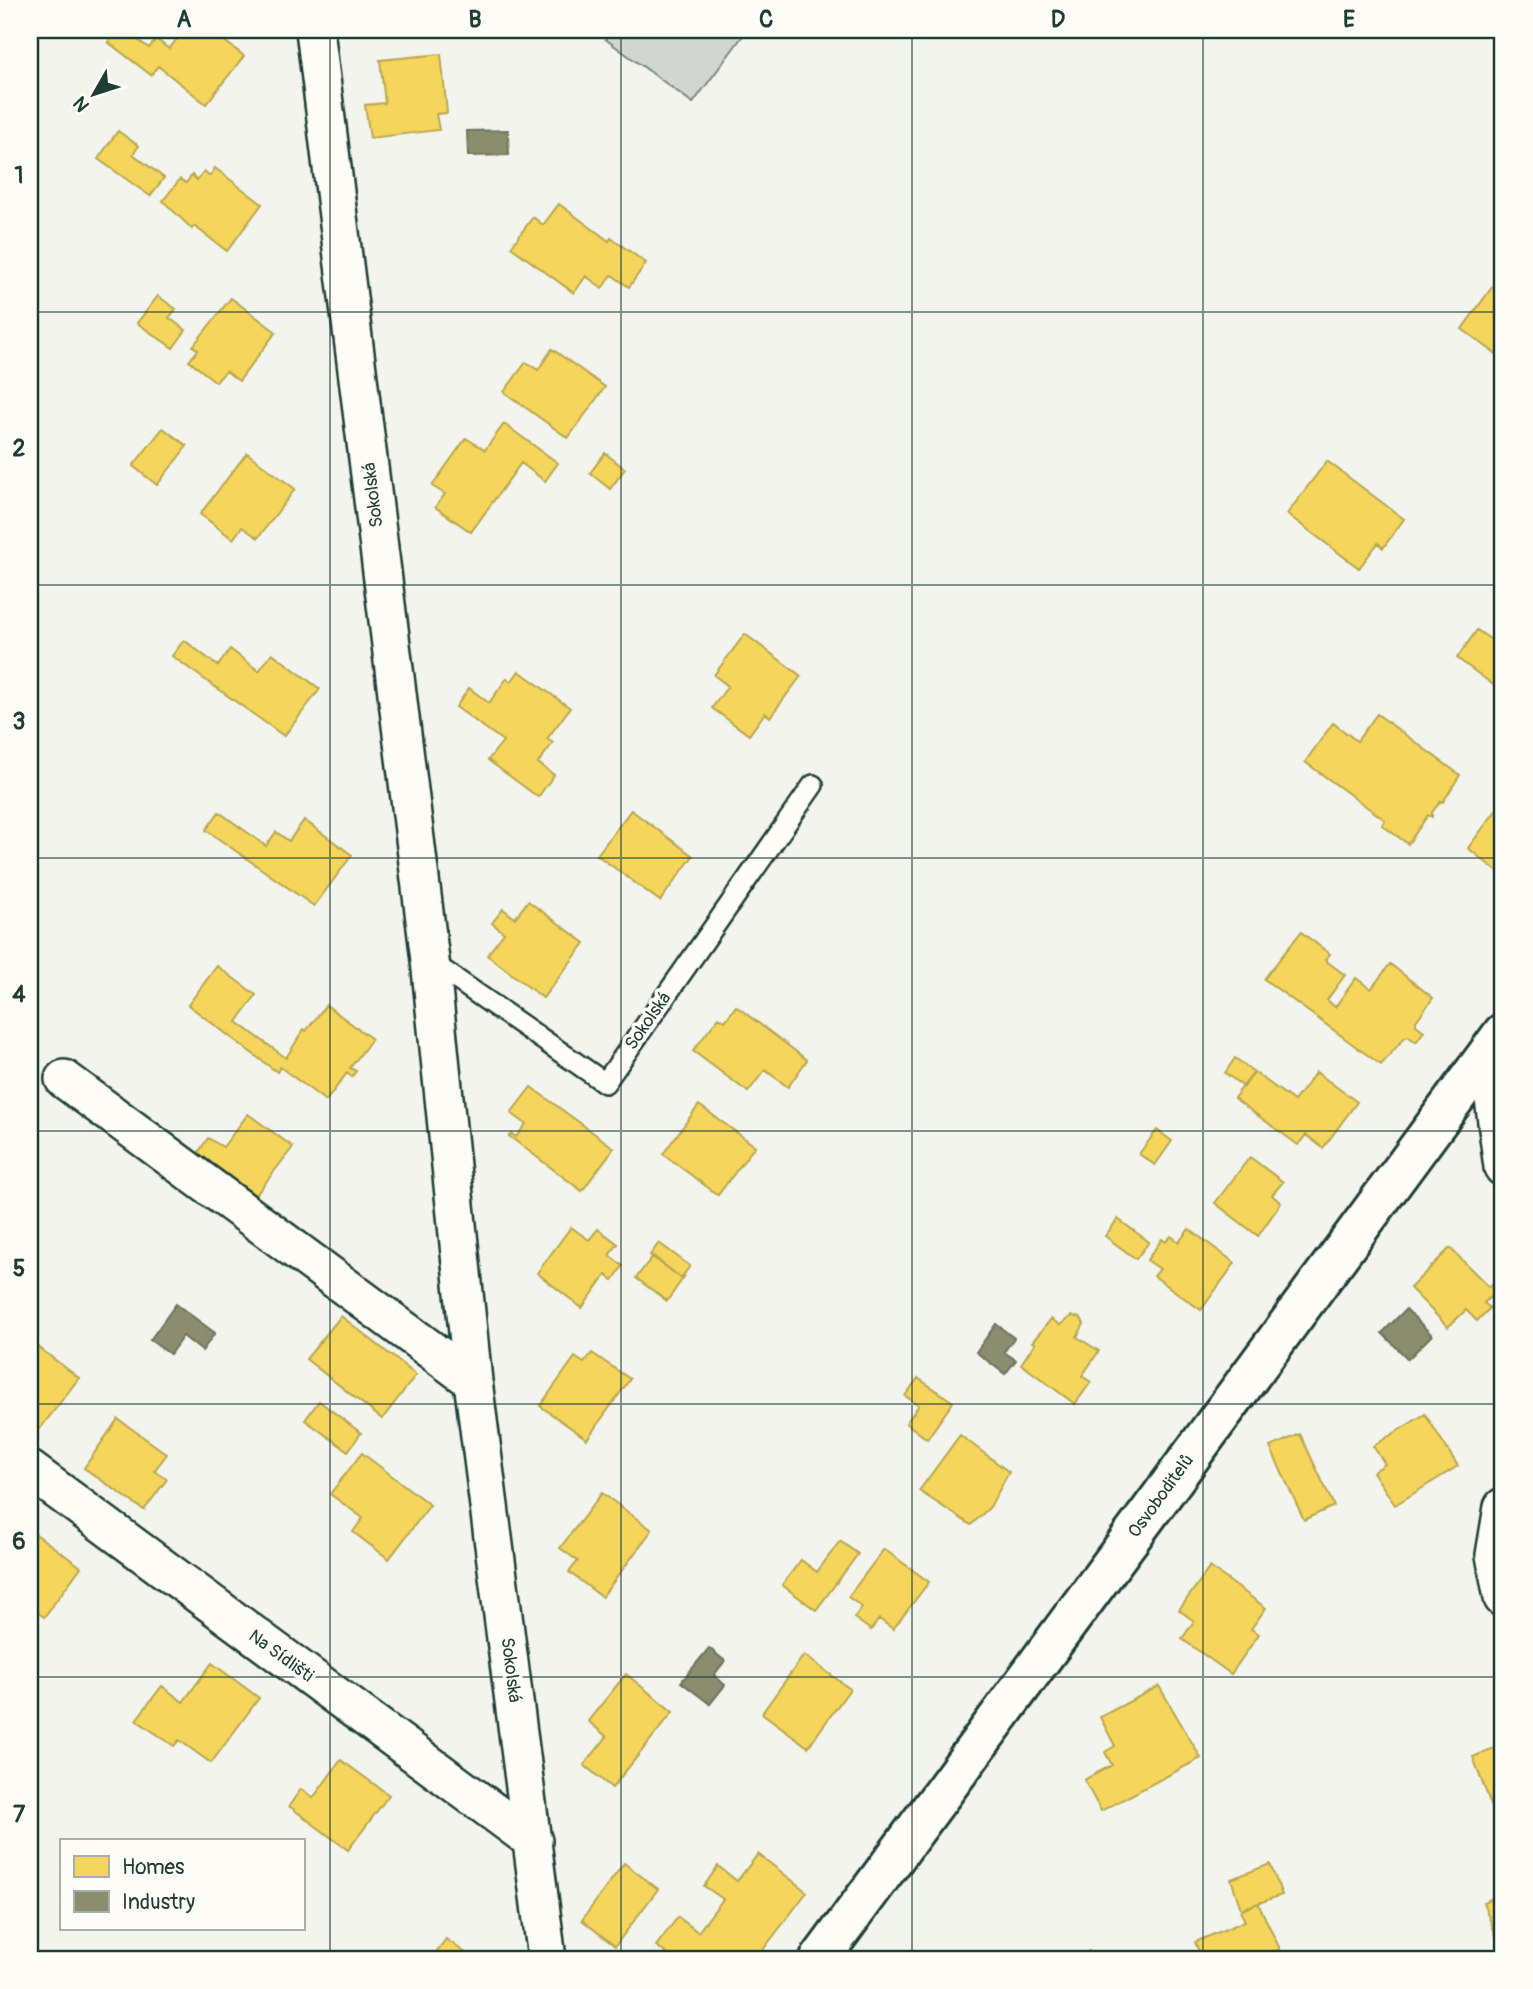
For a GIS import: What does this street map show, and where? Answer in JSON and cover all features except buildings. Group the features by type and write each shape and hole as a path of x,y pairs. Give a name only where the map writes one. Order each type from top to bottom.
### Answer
{"street":[{"name":"Sokolská","path":"315,30 429,960 473,1381 547,1959"},
{"path":"1496,1043 1503,1167"},
{"name":"Osvoboditelů","path":"820,1959 1496,1043"},
{"path":"64,1079 473,1381"},
{"name":"Na Sídlišti","path":"30,1470 533,1841"},
{"path":"1503,1507 1495,1555 1503,1598"}],"lane":[{"name":"Sokolská","path":"429,960 605,1083 813,785"}],"shaded area":[{"path":"593,30 747,30 693,103"}]}
